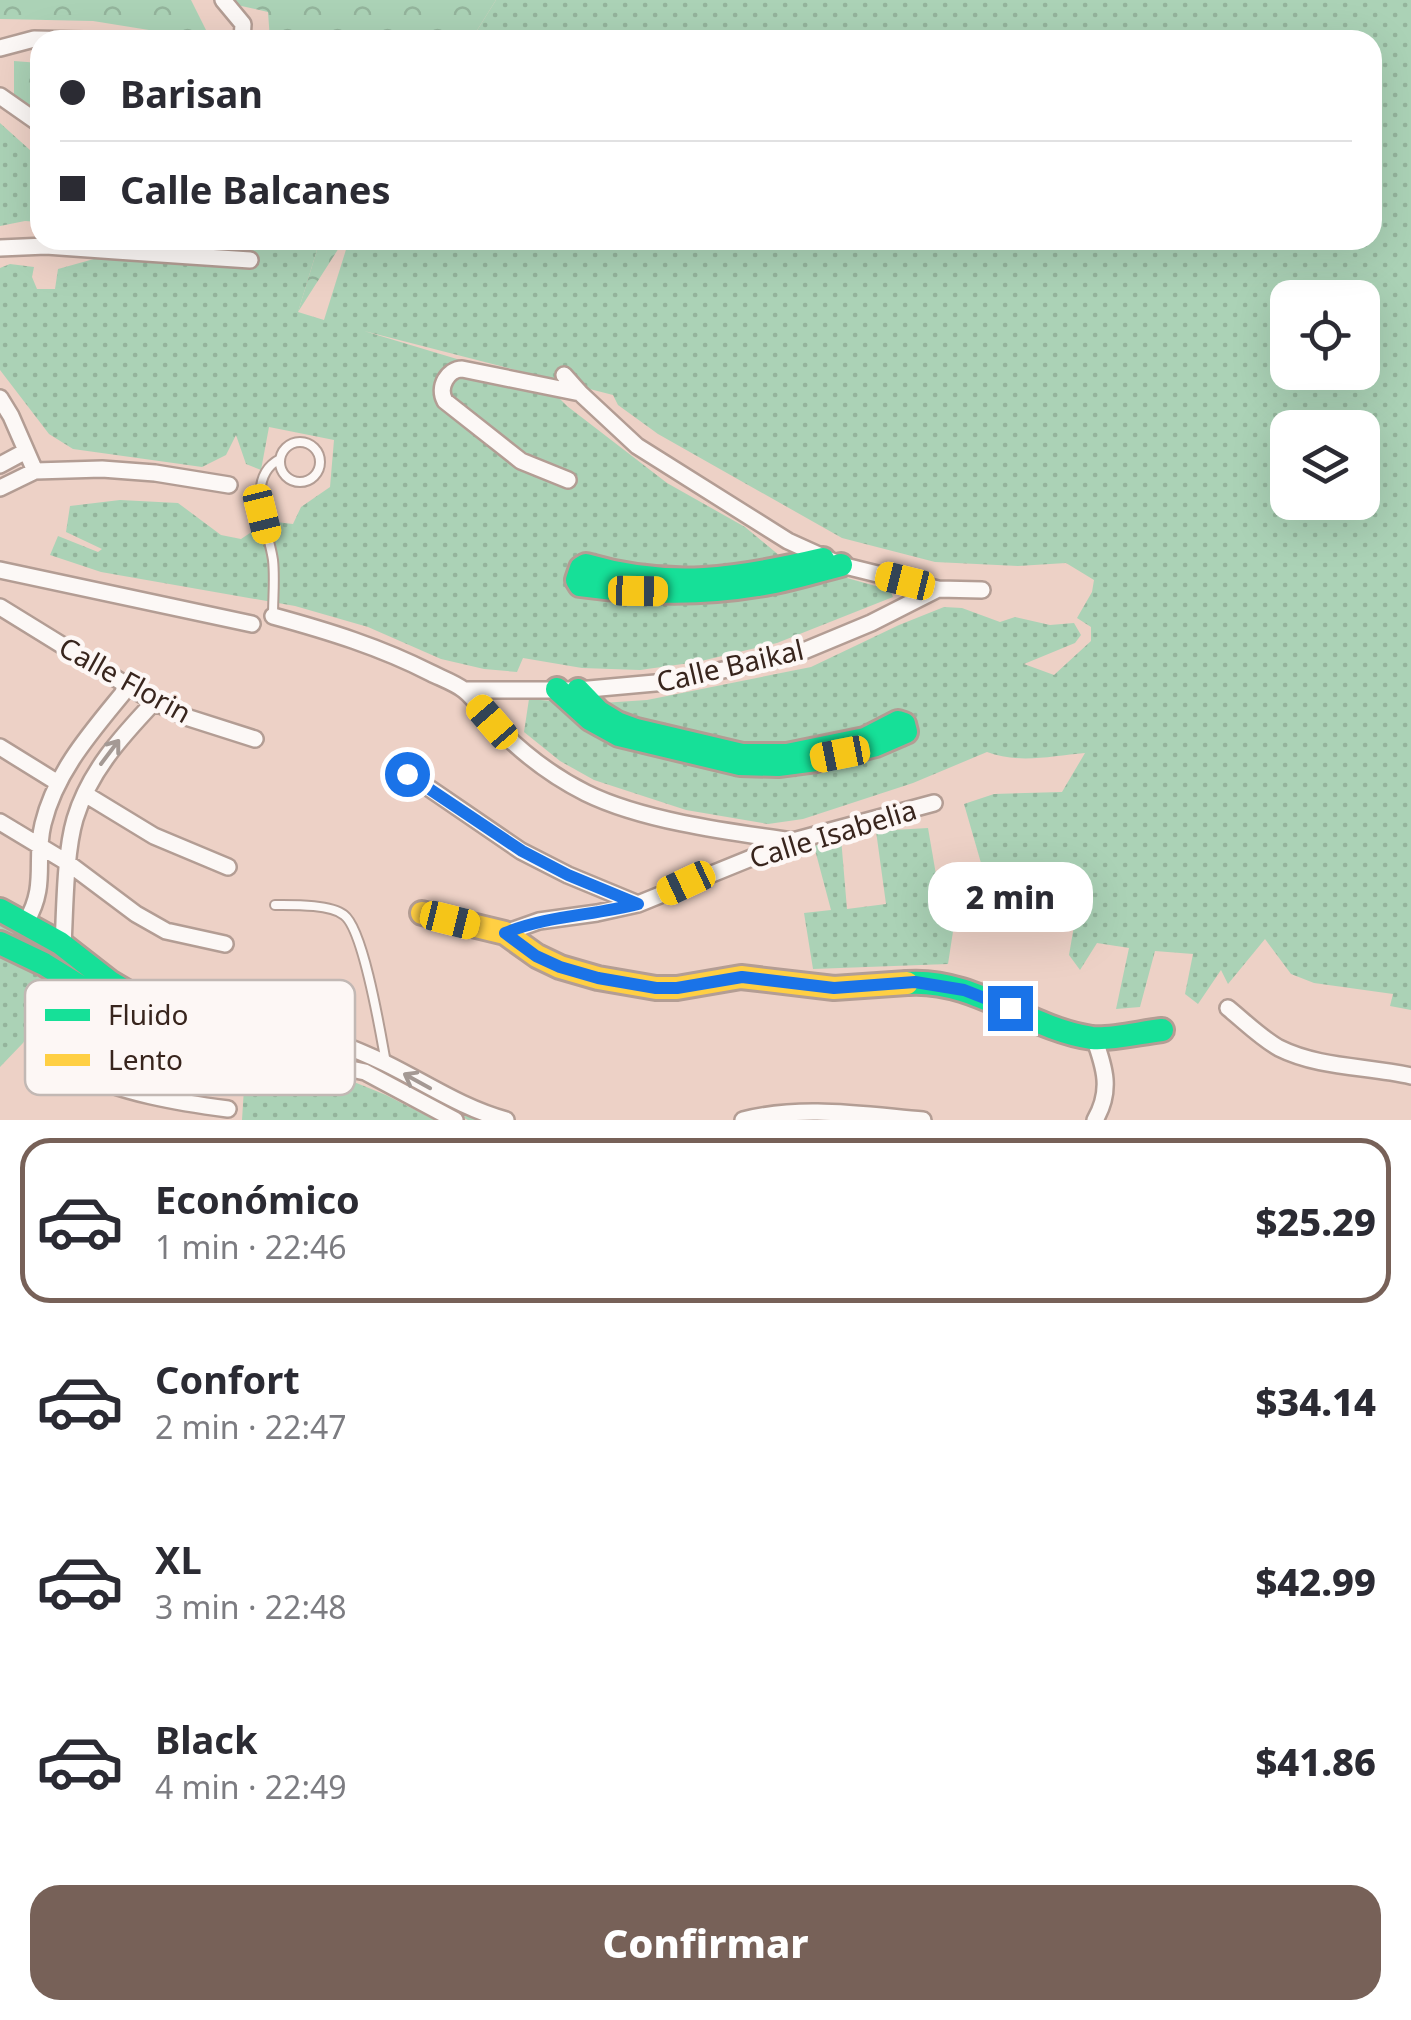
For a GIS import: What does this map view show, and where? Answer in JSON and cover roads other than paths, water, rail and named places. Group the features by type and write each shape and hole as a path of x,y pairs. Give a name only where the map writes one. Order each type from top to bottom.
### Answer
{"street":[{"path":"223,0 243,24 243,30"},
{"path":"0,48 30,40"},
{"path":"0,96 30,117"},
{"path":"0,248 30,247"},
{"path":"161,250 250,260"},
{"path":"568,480 521,461 444,401 442,389 450,372 462,368 580,393"},
{"path":"564,375 649,454 766,529 832,562 938,589"},
{"path":"0,398 35,472"},
{"path":"0,464 26,451"},
{"path":"0,488 35,472 102,470 229,485"},
{"path":"832,562 781,581 713,589 608,589 580,584 578,580 586,565 640,578 674,580 832,562"},
{"path":"0,570 252,624"},
{"name":"Calle Baikal","path":"465,690 568,690 666,682 794,654 871,623 938,589 982,590"},
{"name":"Calle Florin","path":"0,607 154,702 186,717 255,739"},
{"path":"273,616 352,638 465,690 523,752 586,793 638,812 793,841"},
{"path":"26,922 39,893 42,826 58,783 77,749 128,687"},
{"path":"568,690 617,723 742,755 787,754 864,739 898,722 906,729 904,734 867,748 788,764 740,764 610,732 589,718 568,690"},
{"path":"63,945 69,848 75,818 103,760 154,702"},
{"path":"0,747 58,783"},
{"path":"407,774 522,851 638,904"},
{"path":"85,794 154,836 228,867"},
{"name":"Calle Isabelia","path":"505,933 539,921 638,904 793,841 934,803"},
{"path":"0,822 68,863 166,932 225,944"},
{"path":"0,910 63,945 107,980"},
{"path":"422,913 505,933 548,962 598,978 666,988 742,977 834,988 939,984 1094,1038 1162,1030"},
{"path":"0,942 70,980"},
{"path":"1228,1008 1275,1046 1296,1055 1411,1076"},
{"path":"1094,1038 1107,1081 1102,1108 1095,1120"},
{"path":"355,1050 448,1098 506,1120"},
{"path":"355,1070 455,1120"},
{"path":"143,1095 187,1112 228,1110"},
{"path":"743,1120 758,1116 923,1120"}],"lane":[{"path":"273,616 273,562 262,514 261,489 266,471 291,444 304,442 315,448 320,466 314,477 297,482 282,471 280,459"},
{"path":"276,904 314,906 343,913 354,926 386,1064"}]}
